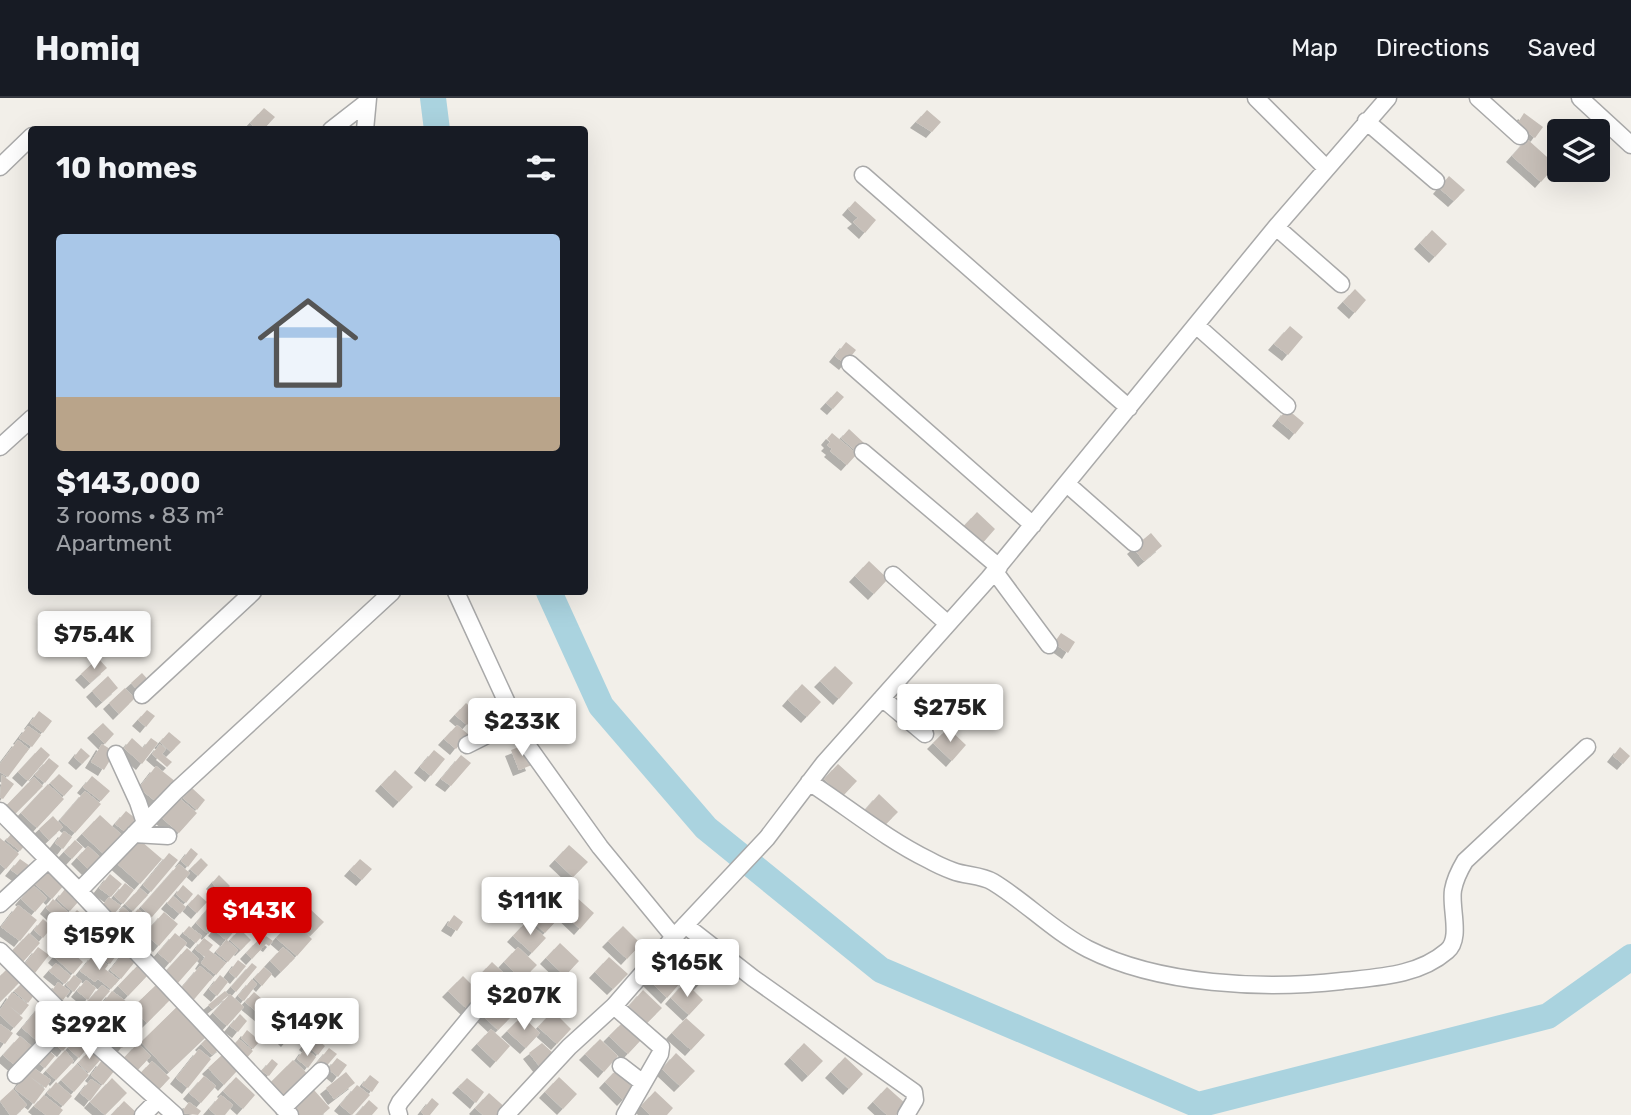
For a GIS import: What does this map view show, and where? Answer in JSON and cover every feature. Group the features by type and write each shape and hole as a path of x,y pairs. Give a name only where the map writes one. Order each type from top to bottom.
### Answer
{"street":[{"path":"1255,98 1326,168"},
{"path":"506,1115 569,1047 614,1006 767,838 809,782 997,569 1276,227 1388,98"},
{"path":"1478,98 1520,136"},
{"path":"1580,98 1631,145"},
{"path":"336,126 368,100"},
{"path":"365,126 368,100"},
{"path":"1366,121 1436,181"},
{"path":"0,167 28,140"},
{"path":"863,175 1129,408"},
{"path":"1276,227 1341,284"},
{"path":"1197,326 1287,406"},
{"path":"850,365 1033,525"},
{"path":"0,447 28,422"},
{"path":"863,452 997,569 1049,645"},
{"path":"1067,484 1135,543"},
{"path":"893,575 948,624"},
{"path":"142,695 250,595"},
{"path":"79,891 176,791 390,595"},
{"path":"457,595 525,742 600,847 680,931 753,978 914,1092 915,1100 906,1115"},
{"path":"882,698 925,734"},
{"path":"467,745 515,721"},
{"path":"809,782 898,844 953,871 982,877 994,883 1038,917 1086,948 1122,964 1226,983 1301,986 1385,977 1417,969 1448,951 1454,940 1453,889 1465,862 1587,747"},
{"path":"116,754 138,802 139,829"},
{"path":"0,811 286,1111 321,1071"},
{"path":"139,829 168,836"},
{"path":"0,904 48,860"},
{"path":"0,951 69,1020 175,1115"},
{"path":"399,1115 397,1108 400,1102 482,1003"},
{"path":"614,1006 661,1047 660,1054 625,1115"},
{"path":"16,1075 69,1020"},
{"path":"621,1066 643,1083"},
{"path":"143,1115 158,1100"}],"building":[{"path":"264,108 275,117 267,126 253,126 250,123"},
{"path":"927,110 941,122 932,132 916,122"},
{"path":"1524,113 1543,127 1535,138 1517,124"},
{"path":"1527,139 1547,157 1547,175 1541,182 1512,156"},
{"path":"1449,176 1465,190 1454,201 1439,188"},
{"path":"855,201 876,220 865,233 853,222 858,218 848,209"},
{"path":"1432,230 1447,244 1435,257 1420,243"},
{"path":"1355,289 1366,300 1355,313 1343,302"},
{"path":"1290,326 1303,337 1288,355 1274,344"},
{"path":"846,342 856,350 845,364 835,356"},
{"path":"837,391 844,397 833,409 826,403"},
{"path":"1287,409 1304,423 1295,434 1278,420"},
{"path":"849,429 864,443 857,452 841,438"},
{"path":"832,433 857,454 847,465 830,451 832,449 827,445 830,442 827,439"},
{"path":"977,512 995,529 981,545 963,527"},
{"path":"1151,533 1162,546 1144,561 1133,548"},
{"path":"869,561 888,579 874,594 855,576"},
{"path":"1061,633 1075,642 1068,653 1054,643"},
{"path":"98,658 107,668 90,683 81,674"},
{"path":"835,666 853,683 839,699 820,681"},
{"path":"142,673 151,683 140,693 131,683"},
{"path":"108,676 118,688 102,702 92,691"},
{"path":"802,684 821,702 807,717 788,700"},
{"path":"125,688 135,698 119,714 109,703"},
{"path":"466,703 477,713 467,725 455,715"},
{"path":"147,710 155,716 146,727 138,720"},
{"path":"39,711 52,721 43,733 30,723"},
{"path":"103,723 114,734 105,744 93,732"},
{"path":"457,725 468,734 456,749 444,739"},
{"path":"28,726 41,735 32,747 19,738"},
{"path":"948,728 966,745 952,761 933,743"},
{"path":"169,732 181,742 171,752 160,742"},
{"path":"132,738 143,748 151,738 158,743 142,764 124,748"},
{"path":"18,740 29,749 8,777 0,772 0,764"},
{"path":"102,744 115,752 104,770 91,762"},
{"path":"160,744 166,749 162,754 172,762 167,767 152,754"},
{"path":"524,745 532,765 519,770 511,750"},
{"path":"41,747 50,755 28,781 18,772"},
{"path":"1620,747 1630,756 1623,764 1613,756"},
{"path":"81,748 90,756 82,764 74,757"},
{"path":"434,750 445,759 431,776 420,767"},
{"path":"461,755 471,763 451,786 441,779"},
{"path":"49,758 59,766 45,783 35,775"},
{"path":"838,764 857,781 842,797 824,779"},
{"path":"156,766 176,782 159,804 139,788"},
{"path":"395,770 413,787 399,802 381,785"},
{"path":"59,774 73,786 64,796 50,783"},
{"path":"2,775 14,784 3,799 0,797"},
{"path":"92,776 110,791 101,801 83,787"},
{"path":"34,777 43,786 14,815 6,806"},
{"path":"48,784 64,799 37,828 21,813"},
{"path":"192,788 205,800 197,810 183,798"},
{"path":"85,791 101,804 75,833 60,820"},
{"path":"879,794 898,812 883,827 865,810"},
{"path":"179,798 197,813 179,833 162,818"},
{"path":"126,811 139,821 128,834 115,824"},
{"path":"100,815 125,838 107,857 82,834"},
{"path":"53,816 63,827 49,840 39,829"},
{"path":"64,831 72,837 63,849 55,843"},
{"path":"13,832 27,843 20,851 6,840"},
{"path":"135,836 162,859 140,884 113,860"},
{"path":"0,838 19,854 6,869 0,864"},
{"path":"75,840 83,847 72,859 64,852"},
{"path":"569,845 588,862 573,877 555,860"},
{"path":"88,846 103,860 91,872 77,858"},
{"path":"191,848 198,854 188,867 181,861"},
{"path":"169,853 178,860 151,892 143,885"},
{"path":"201,858 208,865 198,876 190,869"},
{"path":"20,859 30,866 21,877 11,870"},
{"path":"360,859 372,869 362,880 350,870"},
{"path":"179,864 190,873 152,917 141,907"},
{"path":"48,869 65,884 52,899 35,884"},
{"path":"110,874 122,884 111,897 99,888"},
{"path":"219,875 230,886 222,894 212,883"},
{"path":"125,883 134,890 123,904 114,896"},
{"path":"33,885 47,898 35,912 21,899"},
{"path":"183,885 193,894 186,903 176,894"},
{"path":"140,888 148,895 133,911 125,904"},
{"path":"65,889 79,901 70,911 57,899"},
{"path":"232,890 246,903 240,909 226,896"},
{"path":"198,894 207,902 197,913 188,905"},
{"path":"173,896 186,907 180,914 167,903"},
{"path":"219,896 232,907 208,934 196,923"},
{"path":"575,896 594,913 580,929 561,911"},
{"path":"109,897 121,906 112,916 101,907"},
{"path":"53,899 70,914 62,922 46,908"},
{"path":"540,900 559,918 545,933 526,915"},
{"path":"18,905 37,920 20,941 1,927"},
{"path":"275,905 284,913 275,923 266,916"},
{"path":"123,907 131,914 120,925 113,918"},
{"path":"309,908 324,922 310,936 296,921"},
{"path":"138,909 150,919 138,931 127,921"},
{"path":"77,910 86,918 71,935 61,927"},
{"path":"164,912 178,924 159,946 145,934"},
{"path":"227,915 239,925 227,940 238,950 228,962 216,952 226,940 214,930"},
{"path":"454,915 463,922 457,931 447,925"},
{"path":"90,917 104,929 82,954 68,942"},
{"path":"43,919 52,927 43,938 34,930"},
{"path":"292,921 312,939 297,956 276,938"},
{"path":"527,921 546,938 532,953 513,936"},
{"path":"189,926 202,936 196,943 183,933"},
{"path":"623,926 641,944 627,959 608,941"},
{"path":"240,929 251,940 241,950 230,940"},
{"path":"29,933 40,943 22,963 11,952"},
{"path":"175,933 187,943 170,963 158,953"},
{"path":"266,936 273,941 269,946 266,944 252,959 246,953 259,939 262,941"},
{"path":"112,937 124,945 110,964 98,955"},
{"path":"204,938 213,945 209,950 226,963 216,975 201,963 205,957 195,949"},
{"path":"560,943 579,961 565,976 546,958"},
{"path":"64,945 83,962 73,974 54,957"},
{"path":"38,947 49,955 35,973 24,965"},
{"path":"283,947 295,958 281,972 270,961"},
{"path":"518,947 537,965 522,980 504,962"},
{"path":"187,948 199,959 177,984 164,973"},
{"path":"127,949 138,958 121,979 110,970"},
{"path":"694,952 713,970 699,985 680,968"},
{"path":"94,954 108,965 105,969 119,980 111,989 98,979 95,982 80,971"},
{"path":"609,957 628,974 613,989 595,972"},
{"path":"238,960 246,966 236,978 229,972"},
{"path":"492,962 510,979 496,994 478,977"},
{"path":"56,963 71,976 65,984 49,971"},
{"path":"252,963 257,967 236,992 231,987"},
{"path":"139,964 149,974 128,996 118,986"},
{"path":"663,965 681,982 667,998 649,980"},
{"path":"200,966 213,977 191,1003 178,992"},
{"path":"264,967 272,974 262,986 254,978"},
{"path":"8,968 21,981 0,1002 0,976"},
{"path":"74,975 82,981 74,992 66,985"},
{"path":"220,975 228,982 217,996 209,989"},
{"path":"463,976 481,994 467,1009 448,991"},
{"path":"252,979 257,984 244,1001 238,996"},
{"path":"86,980 96,988 88,1000 77,991"},
{"path":"58,982 70,991 63,1000 51,992"},
{"path":"521,982 540,1000 525,1015 507,997"},
{"path":"685,982 703,1000 689,1015 671,998"},
{"path":"22,983 35,994 28,1003 14,991"},
{"path":"157,984 171,999 147,1023 132,1008"},
{"path":"102,985 110,991 96,1007 88,1001"},
{"path":"643,990 662,1008 647,1023 629,1006"},
{"path":"112,991 127,1002 117,1015 102,1004"},
{"path":"225,991 229,995 212,1009 208,1005"},
{"path":"12,992 29,1005 21,1015 8,1005 23,1018 14,1028 0,1015 0,1010"},
{"path":"254,992 271,1007 263,1017 245,1002"},
{"path":"230,994 244,1007 227,1026 213,1013"},
{"path":"494,997 513,1015 498,1030 480,1013"},
{"path":"182,1002 211,1032 169,1072 141,1042"},
{"path":"41,1005 61,1021 42,1045 22,1028"},
{"path":"103,1006 112,1013 106,1021 110,1023 100,1035 86,1023"},
{"path":"274,1010 283,1019 275,1027 266,1019"},
{"path":"553,1011 571,1029 557,1044 538,1027"},
{"path":"240,1014 247,1021 238,1032 230,1026"},
{"path":"128,1015 141,1025 122,1048 109,1038"},
{"path":"522,1016 540,1033 526,1048 507,1031"},
{"path":"686,1018 705,1035 691,1050 672,1033"},
{"path":"295,1021 300,1026 287,1041 281,1035"},
{"path":"624,1021 642,1039 628,1054 609,1036"},
{"path":"0,1024 13,1033 5,1044 0,1041"},
{"path":"66,1026 76,1034 63,1051 53,1043"},
{"path":"491,1029 510,1046 496,1062 477,1044"},
{"path":"247,1030 260,1041 253,1049 241,1038"},
{"path":"211,1034 223,1046 212,1055 201,1044"},
{"path":"312,1035 325,1046 318,1055 305,1044"},
{"path":"20,1036 36,1050 20,1070 3,1055"},
{"path":"79,1036 89,1046 79,1058 68,1048"},
{"path":"239,1039 253,1051 244,1061 230,1048"},
{"path":"600,1039 618,1056 604,1072 585,1054"},
{"path":"138,1043 151,1056 135,1073 122,1060"},
{"path":"542,1043 553,1053 540,1067 529,1053"},
{"path":"804,1043 823,1061 808,1076 790,1058"},
{"path":"305,1048 316,1057 308,1068 297,1059"},
{"path":"329,1048 337,1054 323,1070 316,1064"},
{"path":"47,1049 55,1056 45,1068 36,1061"},
{"path":"199,1049 211,1059 188,1088 176,1078"},
{"path":"65,1050 74,1061 56,1080 46,1071"},
{"path":"90,1050 101,1059 89,1073 78,1063"},
{"path":"676,1053 695,1071 680,1086 662,1069"},
{"path":"222,1055 237,1071 224,1085 208,1068"},
{"path":"845,1057 863,1074 849,1089 831,1072"},
{"path":"337,1058 347,1065 338,1077 328,1069"},
{"path":"272,1059 278,1064 269,1076 262,1071"},
{"path":"102,1060 115,1070 103,1085 91,1075"},
{"path":"293,1060 312,1078 290,1101 271,1082"},
{"path":"152,1061 170,1078 154,1095 136,1078"},
{"path":"77,1064 89,1075 74,1092 61,1080"},
{"path":"31,1066 51,1080 46,1088 29,1076 45,1089 34,1104 15,1089"},
{"path":"619,1067 638,1084 623,1100 605,1082"},
{"path":"346,1072 355,1083 334,1099 326,1088"},
{"path":"370,1075 379,1082 372,1092 362,1085"},
{"path":"204,1076 216,1086 201,1103 189,1093"},
{"path":"236,1077 255,1095 243,1109 223,1091"},
{"path":"559,1077 577,1094 563,1109 545,1092"},
{"path":"112,1078 127,1093 105,1115 90,1102"},
{"path":"467,1078 484,1092 476,1103 458,1087"},
{"path":"91,1079 101,1086 90,1101 80,1093"},
{"path":"56,1082 72,1096 63,1106 47,1093"},
{"path":"357,1085 370,1095 352,1115 340,1105"},
{"path":"887,1087 906,1104 896,1115 887,1115 873,1102"},
{"path":"13,1089 27,1105 16,1115 10,1115 0,1101"},
{"path":"314,1090 330,1108 322,1115 297,1115 292,1108"},
{"path":"655,1091 673,1108 667,1115 650,1115 641,1106"},
{"path":"489,1093 508,1110 504,1115 483,1115 475,1108"},
{"path":"44,1095 63,1110 59,1115 46,1115 34,1106"},
{"path":"221,1095 233,1105 225,1115 216,1115 209,1109"},
{"path":"432,1098 439,1104 430,1115 424,1115 421,1112"},
{"path":"369,1100 378,1108 372,1115 356,1115"},
{"path":"124,1101 139,1115 111,1115"},
{"path":"189,1102 201,1111 198,1115 181,1113"}],"waterway":[{"path":"433,98 436,126"},
{"path":"550,595 601,706 706,828 881,970 1198,1105 1548,1016 1631,957"}]}
